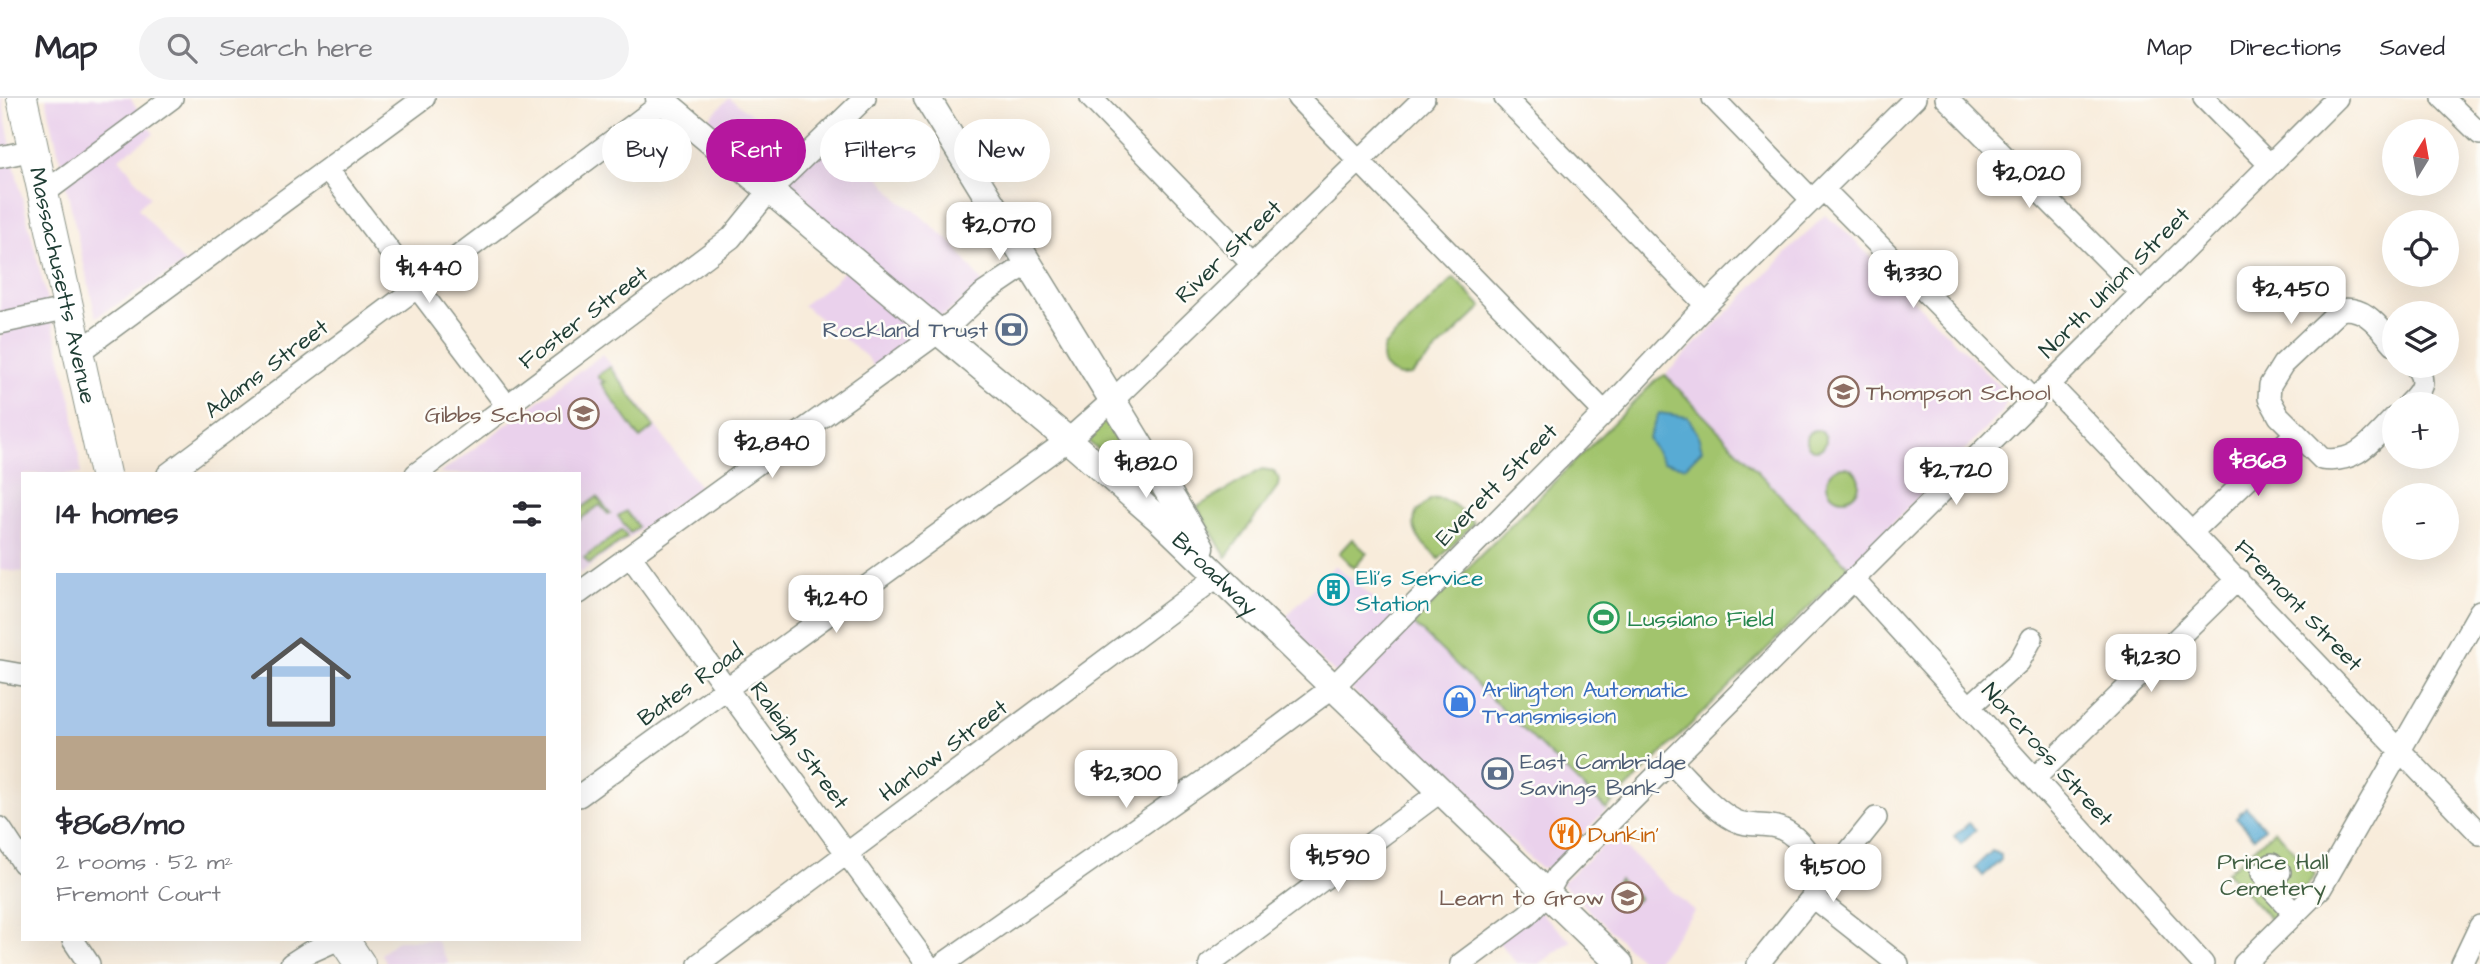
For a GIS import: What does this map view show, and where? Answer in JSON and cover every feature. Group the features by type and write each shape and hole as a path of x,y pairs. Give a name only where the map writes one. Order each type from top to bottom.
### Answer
{"highway":[{"name":"Massachusetts Avenue","path":"22,98 105,472"},
{"path":"345,941 360,964"}],"main road":[{"path":"927,98 1027,264 1114,399 1218,576"},
{"name":"Broadway","path":"662,100 1160,520 1620,964"}],"street":[{"path":"44,193 172,98"},
{"path":"79,352 424,98"},
{"name":"Foster Street","path":"419,472 731,238 770,190 864,98"},
{"path":"1091,98 1252,264"},
{"path":"1298,98 1604,412"},
{"name":"River Street","path":"1068,440 1114,399 1424,98"},
{"path":"1505,98 1706,305"},
{"path":"1713,98 2034,401"},
{"name":"Everett Street","path":"943,964 1333,687 1706,305 1915,98"},
{"path":"1946,98 2141,293"},
{"path":"2204,98 2269,164"},
{"name":"North Union Street","path":"1461,964 1527,915 1547,894 1557,876 1670,762 2337,98"},
{"path":"2443,98 2480,134"},
{"name":"Adams Street","path":"171,472 662,100"},
{"path":"0,157 34,150"},
{"path":"328,170 508,407"},
{"path":"581,592 939,332 984,293 1027,264"},
{"path":"0,323 69,308"},
{"path":"2382,331 2366,314 2357,310 2340,310 2283,364 2270,385 2269,398 2295,434 2322,459 2344,460 2357,453 2382,429"},
{"name":"Fremont Street","path":"2049,384 2348,693 2400,752 2480,834"},
{"path":"2192,532 2295,434"},
{"name":"Bates Road","path":"581,795 1068,440"},
{"name":"Raleigh Street","path":"631,557 927,964"},
{"name":"Harlow Street","path":"699,964 1218,576"},
{"name":"Norcross Street","path":"1853,579 2203,964"},
{"path":"2035,778 2238,579"},
{"path":"2253,961 2321,888 2331,873 2478,618"},
{"path":"1970,706 2019,662 2032,638"},
{"path":"0,671 21,675"},
{"path":"1670,762 1735,821 1772,826 1790,833 1809,853 1818,889 1898,964"},
{"path":"1210,964 1441,791"},
{"path":"1758,964 1876,818"},
{"path":"0,828 21,860"},
{"path":"2270,881 2267,884 2295,914"},
{"path":"2462,964 2480,926"},
{"path":"74,941 89,964"},
{"path":"291,964 335,941"}],"shaded area":[{"path":"2,98 14,164 72,403 81,472 21,472 21,572 0,570"},
{"path":"46,98 130,98 154,134 119,158 150,197 138,208 185,264 96,317"},
{"path":"729,98 758,119 708,119"},
{"path":"820,129 820,182 884,182 901,202 913,209 954,245 984,285 874,367 868,358 803,305 835,281 859,254 771,182 806,182 806,141"},
{"name":"Thompson School","path":"1825,215 1844,230 2003,390 2007,398 2003,411 1849,567 1665,375"},
{"name":"Gibbs School","path":"603,354 700,487 581,573 581,472 442,472"},
{"path":"1335,565 1386,610 1413,623 1606,810 1551,867 1540,868 1281,622"},
{"name":"Learn to Grow","path":"1613,837 1694,911 1654,964 1645,964 1561,883"},
{"path":"1531,904 1571,941 1539,964 1517,964 1489,931"},
{"path":"397,941 437,941 449,964 387,964 381,954"}],"green space":[{"path":"1454,278 1482,307 1411,375 1397,375 1387,370 1382,360 1384,346"},
{"path":"610,367 654,427 640,438 601,383 605,382 598,378 598,375"},
{"path":"1665,375 1849,567 1606,809 1413,623 1656,380"},
{"path":"1110,417 1151,494 1089,442 1097,427"},
{"path":"1816,430 1823,433 1826,440 1823,447 1816,450 1809,447 1806,440 1809,433"},
{"path":"1843,467 1854,472 1859,483 1854,494 1843,499 1832,494 1827,483 1832,472"},
{"path":"1262,469 1274,471 1279,479 1278,486 1226,557 1197,507"},
{"path":"597,497 610,513 600,505 581,519 581,509"},
{"path":"1431,499 1450,503 1474,523 1439,559 1419,538 1414,526 1417,511"},
{"path":"626,511 638,527 630,533 618,516"},
{"path":"622,530 627,537 589,564 584,558"},
{"path":"1352,539 1367,553 1354,568 1339,553"},
{"name":"Prince Hall Cemetery","path":"2275,830 2315,874 2306,887 2271,920 2227,872"},
{"path":"1619,879 1639,898 1628,908 1609,890"}],"water":[{"path":"1659,413 1688,417 1698,435 1702,450 1685,467 1663,462 1648,439"},
{"path":"2246,807 2265,828 2254,837 2236,817"},
{"path":"1969,823 1976,830 1961,844 1954,836"},
{"path":"1992,851 2001,855 2001,860 1983,876 1975,867"}],"place":[{"name":"Rockland Trust","path":"1011,329"},
{"name":"Thompson School","path":"1843,392"},
{"name":"Gibbs School","path":"584,414"},
{"name":"Eli's Service Station","path":"1333,590"},
{"name":"Lussiano Field","path":"1604,618"},
{"name":"Arlington Automatic Transmission","path":"1459,702"},
{"name":"East Cambridge Savings Bank","path":"1497,774"},
{"name":"Dunkin'","path":"1565,834"},
{"name":"Learn to Grow","path":"1627,897"}]}
